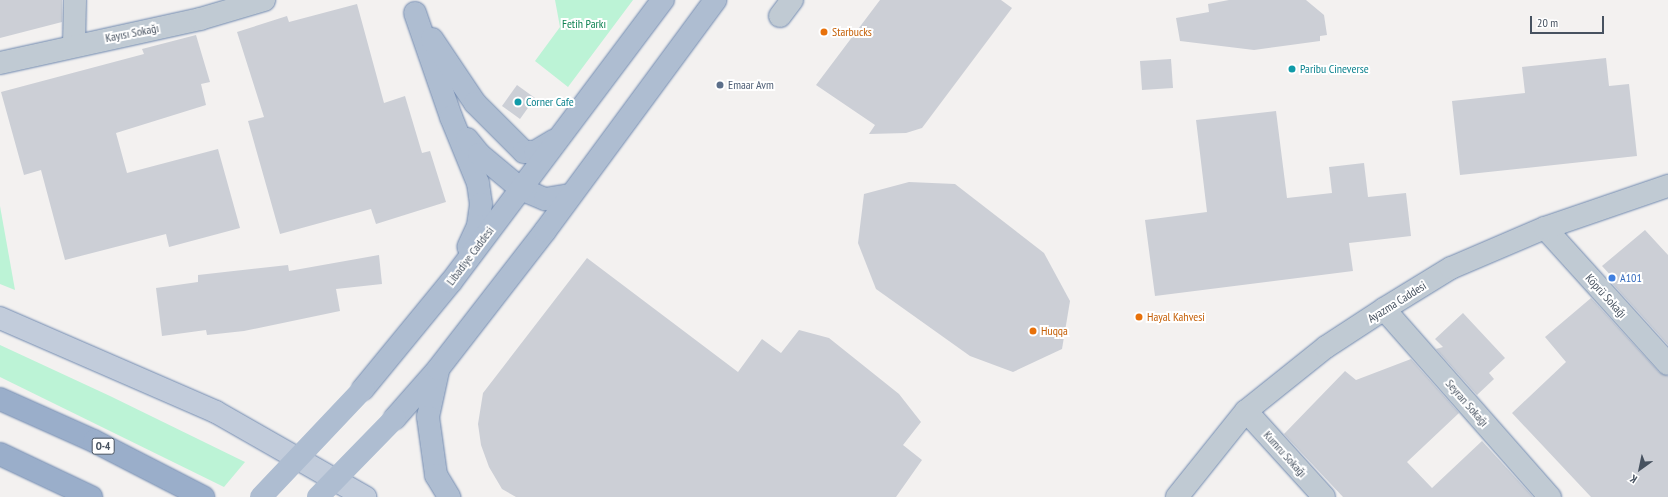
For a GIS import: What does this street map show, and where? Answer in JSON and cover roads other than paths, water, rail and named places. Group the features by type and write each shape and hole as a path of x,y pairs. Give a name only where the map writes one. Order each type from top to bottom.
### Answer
{"highway":[{"name":"O-4","path":"0,400 94,441 203,497"},
{"path":"0,454 91,497"}],"main road":[{"name":"Libadiye Caddesi","path":"261,497 362,389 451,282 534,172 556,139 663,0"},
{"path":"318,497 395,418 438,369 545,231 570,195 715,0"},
{"path":"412,6 475,102 524,152 534,172 549,211 545,231"},
{"path":"412,6 451,117 478,183 481,204 478,226 451,282"},
{"path":"451,117 479,154 521,189 545,199 570,195"},
{"path":"524,152 536,152 556,139"},
{"path":"0,318 216,412 365,497"},
{"path":"438,369 428,417 436,475 449,497"}],"street":[{"path":"74,45 75,0"},
{"name":"Kayısı Sokağı","path":"0,63 74,45 200,19 264,0"},
{"name":"Ayazma Caddesi","path":"1177,497 1246,411 1326,347 1384,309 1451,268 1545,228 1668,186"},
{"name":"Köprü Sokağı","path":"1545,228 1668,364"},
{"name":"Seyran Sokağı","path":"1384,309 1550,497"},
{"name":"Kumru Sokağı","path":"1246,411 1324,497"}],"place":[{"name":"Starbucks","path":"824,32"},
{"name":"Paribu Cineverse","path":"1292,69"},
{"name":"Emaar Avm","path":"720,85"},
{"name":"Corner Cafe","path":"518,102"},
{"name":"A101","path":"1612,278"},
{"name":"Hayal Kahvesi","path":"1139,317"},
{"name":"Huqqa","path":"1033,331"}],"park label":[{"name":"Fetih Parkı","path":"584,24"}]}
